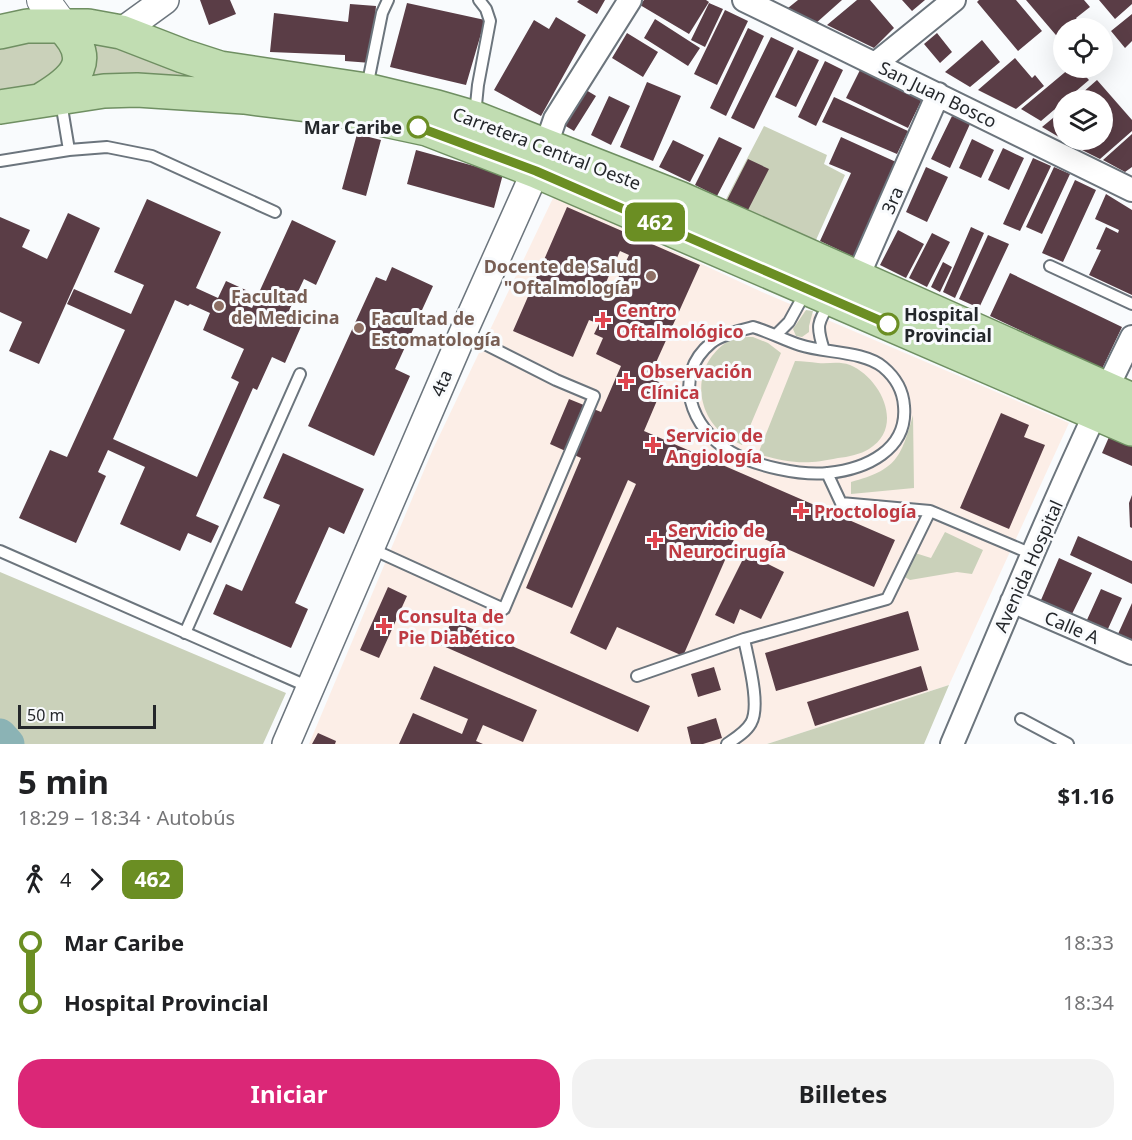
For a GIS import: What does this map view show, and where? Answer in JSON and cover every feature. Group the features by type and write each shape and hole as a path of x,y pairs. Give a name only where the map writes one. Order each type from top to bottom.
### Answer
{"main road":[{"path":"43,0 73,37 80,56 79,69 74,77 56,94"},
{"name":"Carretera Central Oeste","path":"0,32 27,26 88,26 121,32 183,57 220,68 366,90 437,106 475,118 541,158 835,293 1112,401 1132,429"},
{"name":"Carretera Central Oeste","path":"0,107 56,94 137,90 244,97 324,108 427,129 541,158 679,198 835,293"}],"street":[{"path":"121,32 165,0"},
{"name":"4ta","path":"286,744 541,158 555,119 630,0"},
{"name":"San Juan Bosco","path":"744,0 1129,184"},
{"path":"875,64 954,0"},
{"name":"3ra","path":"835,293 938,94"},
{"name":"Avenida Hospital","path":"952,744 1032,554 1112,401 1132,337"},
{"name":"Calle A","path":"1012,601 1132,653"}],"lane":[{"path":"366,90 382,13 387,0"},
{"path":"475,118 478,85 490,21 486,9 479,0"},
{"path":"56,94 63,114 69,150"},
{"path":"0,161 69,150 107,147 152,156 275,213"},
{"path":"1050,266 1132,304"},
{"path":"777,334 789,322 835,293"},
{"path":"824,350 818,330 821,317 835,293"},
{"path":"753,327 777,334 799,345 824,350 858,356 882,366 897,382 903,399 905,418 900,437 888,450 871,462 827,473 782,470 753,462 730,452 707,432 693,412 689,396 689,375 699,355 712,342 726,335 753,327"},
{"path":"370,548 504,609 594,396 463,333"},
{"path":"185,633 300,374"},
{"path":"827,473 841,503 930,511 1032,554"},
{"path":"637,676 744,639 887,599 930,511"},
{"path":"0,551 310,688"},
{"path":"727,744 740,735 752,722 755,707 744,639"},
{"path":"1021,719 1068,744"}],"shaded area":[{"path":"554,196 762,292 1069,423 949,685 767,744 309,744 433,449"}],"green space":[{"path":"87,35 224,79 82,83"},
{"path":"39,38 53,40 63,46 67,65 49,81 0,93 0,50"},
{"path":"764,126 827,155 824,164 845,175 816,240 725,201"},
{"path":"806,310 813,311 809,332 802,337 796,336 793,329"},
{"path":"741,337 753,337 768,343 781,353 742,445 726,436 710,419 702,399 701,388 706,366 724,344"},
{"path":"795,361 846,364 861,371 879,391 885,404 886,428 880,440 858,454 816,462 788,461 758,454"},
{"path":"913,415 914,488 851,494 851,482 878,473 894,460 905,442"},
{"path":"945,532 983,550 972,574 957,572 910,580 901,575 912,552 931,558"},
{"path":"0,572 286,693 263,744 0,744"},
{"path":"949,685 924,744 767,744"}],"building":[{"path":"200,0 230,0 236,14 209,25"},
{"path":"579,0 605,0 597,14 577,2"},
{"path":"644,0 706,0 709,2 689,34 640,5"},
{"path":"798,0 842,0 815,24 788,8"},
{"path":"857,0 870,0 894,28 874,48 827,25"},
{"path":"902,0 925,0 912,11"},
{"path":"979,0 1016,0 1042,31 1018,51 977,2"},
{"path":"1026,0 1084,0 1090,7 1076,18 1053,18 1053,32"},
{"path":"1099,0 1132,0 1132,4 1115,19"},
{"path":"407,3 485,20 466,85 390,67"},
{"path":"709,3 723,9 705,47 691,40"},
{"path":"350,4 376,6 371,63 345,61 345,55 270,52 274,13 348,22"},
{"path":"725,10 748,21 717,85 694,74"},
{"path":"1132,14 1132,41 1125,48 1113,33 1113,29"},
{"path":"556,17 586,35 541,116 494,90 534,20 549,29"},
{"path":"655,19 700,48 688,66 644,38"},
{"path":"748,28 764,36 726,116 710,108"},
{"path":"627,33 658,52 643,77 612,58"},
{"path":"937,33 952,52 940,63 924,44"},
{"path":"771,37 794,48 754,129 731,118"},
{"path":"982,40 1000,62 970,87 945,72"},
{"path":"798,50 819,60 796,107 775,97"},
{"path":"1015,58 1032,78 1035,75 1044,86 1016,109 978,90"},
{"path":"825,61 843,70 816,126 798,117"},
{"path":"860,70 922,99 908,128 846,98"},
{"path":"1058,78 1087,78 1089,80 1077,90 1053,90 1053,111 1041,121 1021,109"},
{"path":"1097,80 1106,90 1086,90"},
{"path":"647,82 681,96 653,161 620,147"},
{"path":"586,90 596,96 574,131 564,125"},
{"path":"609,96 630,106 611,145 591,135"},
{"path":"834,97 908,131 897,154 822,122"},
{"path":"1113,98 1132,120 1132,131 1113,148"},
{"path":"952,116 970,124 950,168 931,159"},
{"path":"1053,118 1053,134 1042,127"},
{"path":"357,134 381,140 366,196 342,189"},
{"path":"1132,134 1132,167 1125,172 1103,160"},
{"path":"719,137 742,148 717,196 695,185"},
{"path":"841,137 896,162 854,257 820,241 851,173 829,164"},
{"path":"972,139 994,150 981,178 959,168"},
{"path":"673,140 704,155 690,182 659,167"},
{"path":"1003,148 1024,158 1009,190 988,180"},
{"path":"416,150 503,174 494,208 407,184"},
{"path":"1082,150 1110,150 1100,159"},
{"path":"1033,158 1051,166 1020,231 1003,224"},
{"path":"748,159 769,169 748,210 727,200"},
{"path":"926,167 948,177 927,222 906,212"},
{"path":"1054,167 1070,174 1042,234 1026,227"},
{"path":"1075,180 1096,190 1063,262 1042,253"},
{"path":"1106,194 1132,210 1132,295 1089,275 1101,250 1096,249 1106,227 1118,233 1119,230 1095,219"},
{"path":"147,199 221,232 196,288 218,298 226,281 248,291 242,304 252,308 292,220 336,241 316,285 304,279 288,313 304,320 285,363 272,357 257,390 253,388 196,516 219,526 211,543 188,533 180,551 120,524 145,467 108,450 98,472 106,476 76,543 19,518 50,450 67,457 125,330 67,304 74,289 131,314 144,285 114,272","holes":["175,300 188,306 190,304 210,313 203,330 244,349 231,378 239,382 197,477 113,439"]},
{"path":"567,207 700,265 649,378 664,384 644,431 895,540 874,587 739,528 683,656 617,627 606,650 570,633 636,484 628,480 572,608 526,588 581,458 550,444 569,399 601,412 621,366 596,354 603,338 594,334 599,324 589,320 573,357 513,331","holes":["620,251 629,255 611,293 603,289"]},
{"path":"68,213 100,228 39,364 9,351 22,322 0,312 0,217 30,230 22,247 47,259"},
{"path":"971,227 984,233 955,298 943,292"},
{"path":"898,230 924,244 906,278 880,265"},
{"path":"932,233 950,242 927,287 909,278"},
{"path":"988,235 1009,244 979,308 959,299"},
{"path":"943,262 952,267 940,292 931,287"},
{"path":"392,267 433,286 395,369 410,376 374,456 308,426 376,277 386,281"},
{"path":"1010,273 1122,327 1102,369 990,316"},
{"path":"1001,413 1029,425 1024,437 1045,445 1009,529 960,508"},
{"path":"1109,437 1132,447 1132,466 1102,453"},
{"path":"283,453 364,489 344,534 329,527 295,603 308,609 291,648 213,614 226,584 242,591 280,505 263,498"},
{"path":"1132,495 1132,528 1130,527 1129,503"},
{"path":"1078,536 1132,561 1132,584 1070,555"},
{"path":"746,553 784,572 761,619 740,609 734,624 715,615"},
{"path":"1059,558 1092,573 1072,614 1041,600"},
{"path":"388,587 407,596 379,658 360,650"},
{"path":"1101,589 1122,598 1107,631 1086,622"},
{"path":"1132,603 1132,641 1118,634"},
{"path":"908,611 919,650 776,691 765,653"},
{"path":"452,620 650,706 638,732 441,645"},
{"path":"434,666 537,710 523,742 483,725 476,741 483,744 399,744 413,713 462,734 468,719 420,699"},
{"path":"921,666 928,690 815,726 807,702"},
{"path":"714,667 721,690 698,697 691,674"},
{"path":"716,718 722,738 703,744 691,744 687,727"},
{"path":"318,733 336,741 335,744 312,744"}],"waterway":[{"path":"0,735 8,744"}],"bus line":[{"name":"462","path":"418,127 536,171 888,324"}],"place":[{"name":"Mar Caribe","path":"418,127"},
{"name":"Docente de Salud \"Oftalmología\"","path":"651,276"},
{"name":"Facultad de Medicina","path":"219,306"},
{"name":"Centro Oftalmológico","path":"603,320"},
{"name":"Hospital Provincial","path":"888,324"},
{"name":"Facultad de Estomatología","path":"359,328"},
{"name":"Observación Clínica","path":"626,381"},
{"name":"Servicio de Angiología","path":"653,445"},
{"name":"Proctología","path":"801,511"},
{"name":"Servicio de Neurocirugía","path":"655,540"},
{"name":"Consulta de Pie Diabético","path":"384,626"}]}
